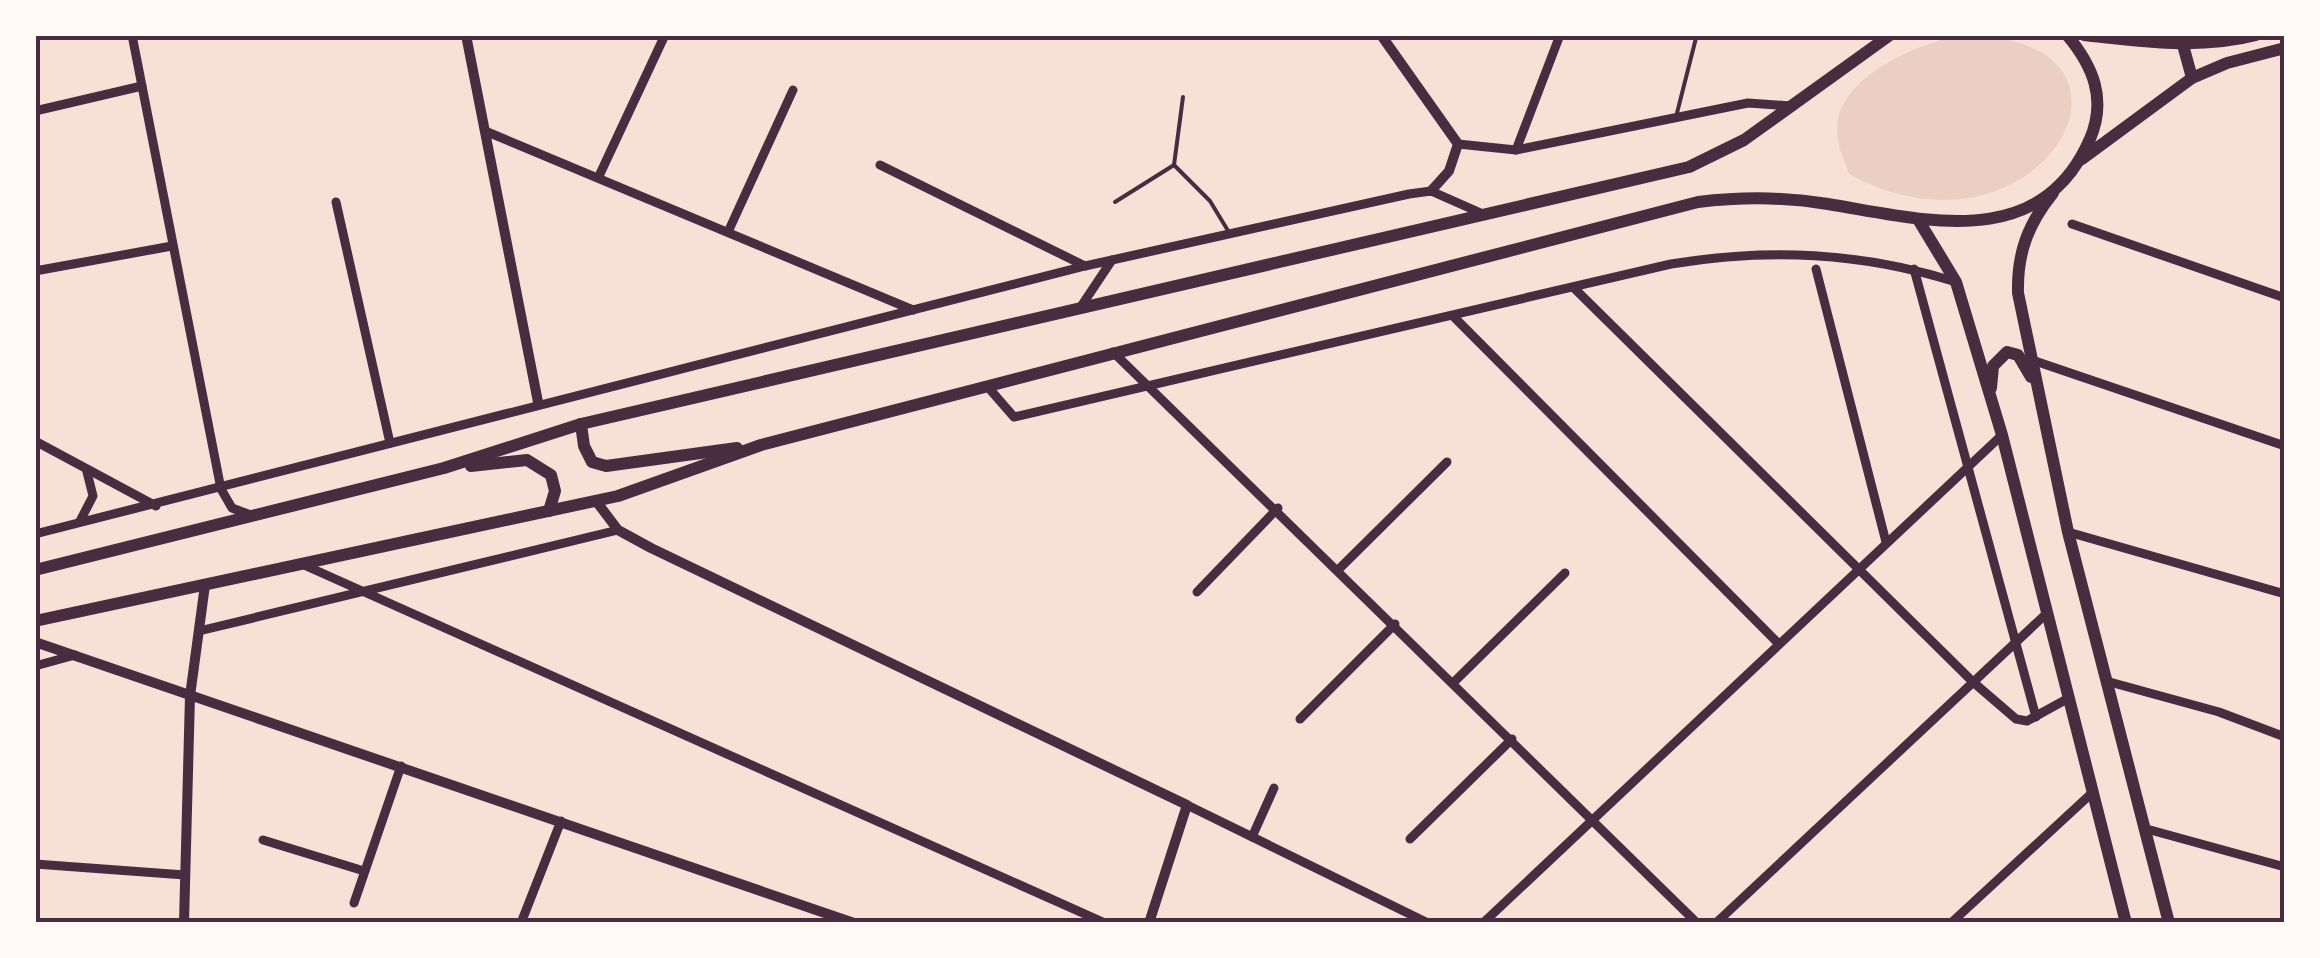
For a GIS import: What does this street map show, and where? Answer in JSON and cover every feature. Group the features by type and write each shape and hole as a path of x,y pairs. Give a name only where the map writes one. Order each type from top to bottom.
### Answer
{"main road":[{"path":"1864,53 1872,35"},
{"path":"35,570 444,468 581,424 1690,167 1744,140 1890,35"},
{"path":"2067,35 2092,71 2098,89 2095,127 2076,163 2031,220 2017,264 2018,293 2068,532 2168,923"},
{"path":"2084,35 2184,45 2224,44 2256,35"},
{"path":"2184,45 2192,78"},
{"path":"2076,163 2192,78 2227,63 2285,48"},
{"path":"35,621 596,502 761,445 1698,202 1733,198 1824,203 1956,224 2002,216 2059,185"},
{"path":"1919,221 1956,282 2002,435 2126,923"},
{"path":"1990,396 1993,366 2008,352 2018,354 2035,384"},
{"path":"581,424 584,446 592,462 606,466 761,445"},
{"path":"444,468 528,460 551,476 555,492 548,512"}],"street":[{"path":"132,35 221,489 232,508 258,514"},
{"path":"466,35 538,402"},
{"path":"1381,35 1458,144 1516,150 1748,103 1794,106"},
{"path":"1516,150 1560,35"},
{"path":"599,176 664,37"},
{"path":"35,111 142,86"},
{"path":"728,232 794,90"},
{"path":"486,132 916,311"},
{"path":"1432,192 1449,170 1458,144"},
{"path":"880,164 1085,266"},
{"path":"35,534 157,506 538,402 1112,260 1432,192 1483,214"},
{"path":"336,202 390,443"},
{"path":"2072,224 2285,298"},
{"path":"35,272 172,246"},
{"path":"987,386 1014,416 1154,388 1732,254 1813,253 1914,269 1956,282"},
{"path":"1080,309 1112,260"},
{"path":"1816,269 1886,542"},
{"path":"1914,269 2036,717"},
{"path":"1574,288 1972,682 2016,719 2036,717 2067,700"},
{"path":"1454,316 1778,643"},
{"path":"1114,352 1278,508 1697,923"},
{"path":"2032,360 2285,446"},
{"path":"35,427 36,442 157,506"},
{"path":"1482,923 2002,435"},
{"path":"1338,570 1447,462"},
{"path":"76,524 91,506 93,488 86,470"},
{"path":"596,502 618,530 1428,923"},
{"path":"1197,592 1278,508"},
{"path":"199,631 618,530"},
{"path":"2068,532 2285,594"},
{"path":"302,564 1104,923"},
{"path":"1454,682 1565,574"},
{"path":"184,923 190,696 205,584"},
{"path":"1716,923 2046,614"},
{"path":"1300,719 1395,624"},
{"path":"35,642 854,923"},
{"path":"35,666 75,656"},
{"path":"2106,681 2220,712 2285,737"},
{"path":"1410,839 1512,739"},
{"path":"354,903 401,766"},
{"path":"1252,837 1274,788"},
{"path":"1951,923 2093,792"},
{"path":"1148,923 1186,805"},
{"path":"521,923 561,821"},
{"path":"2141,828 2285,867"},
{"path":"263,840 364,871"},
{"path":"35,864 185,874"}],"lane":[{"path":"1676,35 1696,38 1676,118"},
{"path":"1174,165 1183,97"},
{"path":"1115,202 1174,165"},
{"path":"1174,165 1210,201 1230,234"}],"shaded area":[{"path":"1961,35 2027,45 2062,71 2071,106 2058,144 2025,176 1977,196 1917,198 1849,174 1837,129 1850,94 1865,79 1903,55"}]}
